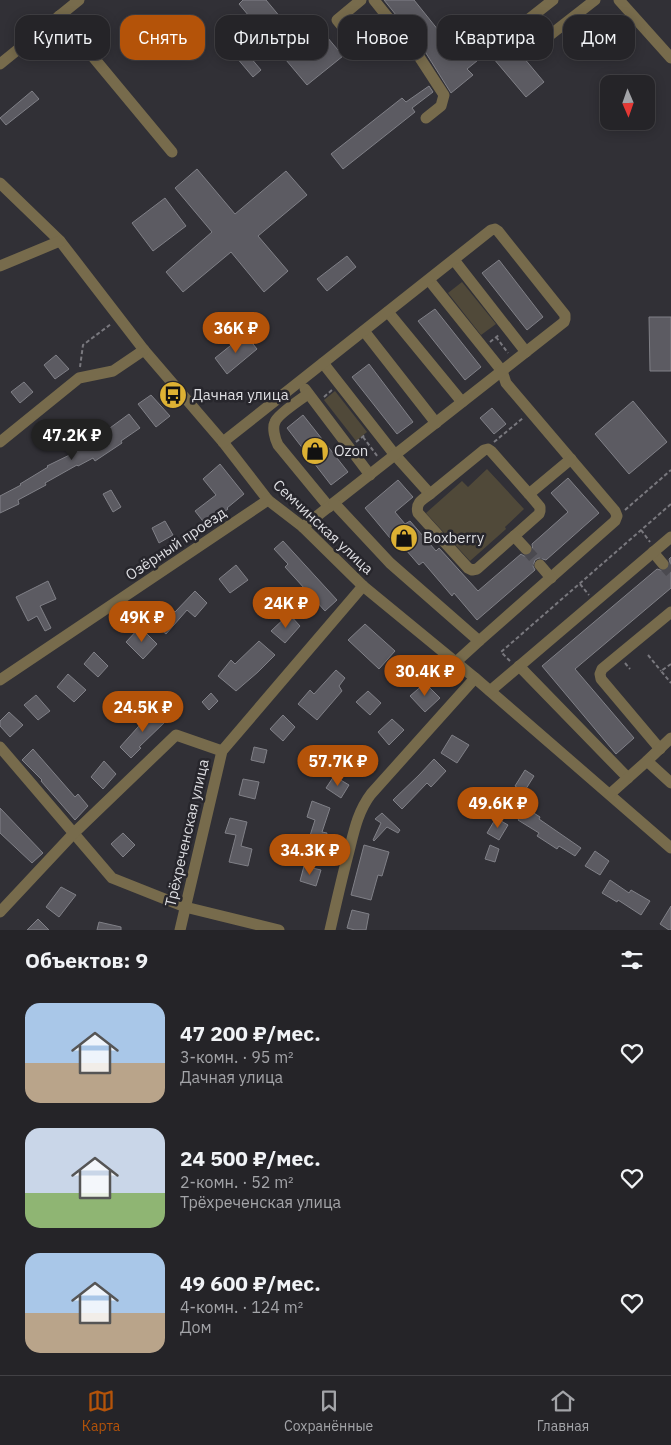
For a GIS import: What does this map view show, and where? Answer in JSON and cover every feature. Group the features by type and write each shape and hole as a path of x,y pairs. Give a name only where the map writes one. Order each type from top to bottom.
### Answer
{"street":[{"path":"60,15 79,0"},
{"path":"343,15 361,0"},
{"path":"374,0 386,15"},
{"path":"553,0 520,26 536,46 595,0"},
{"path":"619,0 671,58"},
{"path":"0,64 15,52"},
{"path":"96,60 172,152"},
{"path":"421,60 444,95 441,106 426,118"},
{"name":"Семчинская улица","path":"0,183 60,241 144,350 223,442 268,500 303,527 363,586 475,678 671,848"},
{"path":"223,442 492,230 498,230 565,315 564,322 303,527"},
{"path":"0,266 60,241"},
{"path":"454,260 526,352"},
{"path":"429,280 502,371 506,383 615,511 617,516 615,521 456,662"},
{"path":"388,312 462,402"},
{"path":"364,331 436,423"},
{"path":"0,442 79,378 113,371 144,350"},
{"path":"324,363 395,455 430,494"},
{"path":"299,382 370,475"},
{"path":"308,394 277,418 274,425 278,445 331,505 390,563 479,641"},
{"path":"488,449 495,454 540,506 540,510 539,514 477,569 472,570 468,568 418,513 416,508 418,503 430,494 484,450 488,449"},
{"path":"529,494 571,459"},
{"name":"Озёрный проезд","path":"0,680 268,500"},
{"path":"514,536 526,549"},
{"path":"490,691 671,537"},
{"path":"655,551 663,564"},
{"path":"540,565 551,578"},
{"name":"Трёхреченская улица","path":"180,930 222,751 363,586"},
{"path":"660,749 601,679 600,674 602,670 671,612"},
{"path":"518,668 628,778"},
{"path":"330,930 363,804 475,678"},
{"path":"0,912 74,833 176,735 222,751"},
{"path":"610,794 671,738"},
{"path":"0,747 112,878 185,907 279,930"},
{"path":"647,761 671,783"}],"path":[{"path":"79,378 83,345 119,318"},
{"path":"483,347 508,328"},
{"path":"496,337 509,354"},
{"path":"316,404 340,384"},
{"path":"494,443 531,412"},
{"path":"349,448 374,428"},
{"path":"363,437 381,460"},
{"path":"617,516 671,470"},
{"path":"518,668 501,652 671,504"},
{"path":"641,530 655,551"},
{"path":"580,584 594,602"},
{"path":"648,656 671,683"},
{"path":"623,662 630,669"},
{"path":"661,672 671,664"}],"shaded area":[{"path":"462,282 496,324 481,335 448,293"},
{"path":"335,391 367,432 356,441 324,400"},
{"path":"487,469 524,509 505,527 506,529 470,561 426,513 462,481 468,487"}],"building":[{"path":"243,0 266,0 278,15 248,15 239,4"},
{"path":"384,0 414,0 426,15 396,15"},
{"path":"427,16 437,29 437,60 478,60 467,69 473,75 451,93 427,55"},
{"path":"328,38 338,50 338,60 307,85 286,60 328,60"},
{"path":"239,60 253,60 261,70 253,77"},
{"path":"495,60 526,60 544,82 526,97"},
{"path":"429,86 433,92 412,108 415,112 343,169 331,154 402,98 406,102"},
{"path":"32,91 39,99 6,125 0,118"},
{"path":"197,169 235,214 286,171 307,195 258,236 288,271 264,292 231,252 183,292 166,272 212,232 175,188"},
{"path":"165,198 186,226 153,251 132,223"},
{"path":"347,256 356,267 327,291 317,279"},
{"path":"499,260 543,317 527,330 482,273"},
{"path":"435,309 481,367 465,380 418,321"},
{"path":"649,317 671,317 671,371 650,371"},
{"path":"245,334 257,349 227,374 215,358"},
{"path":"56,355 69,369 55,379 44,365"},
{"path":"369,364 413,422 397,434 352,377"},
{"path":"24,382 33,392 20,403 11,392"},
{"path":"151,395 170,416 156,427 138,404"},
{"path":"633,401 667,442 629,474 595,434"},
{"path":"492,408 506,424 494,434 480,418"},
{"path":"129,414 140,428 121,441 122,443 95,461 93,458 77,465 45,483 46,485 18,500 19,504 0,513 0,496 21,485 47,466 86,447 85,445"},
{"path":"303,415 348,472 331,485 287,428"},
{"path":"220,464 244,494 228,509 206,525 195,511 216,495 203,479"},
{"path":"568,478 599,513 546,560 539,558 535,560 533,566 535,570 477,620 454,593 452,596 423,562 419,565 393,535 390,538 365,508 398,480 413,497 395,512 405,524 410,521 436,551 439,548 478,591 521,554 524,556 531,555 533,551 532,544 568,512 551,493"},
{"path":"111,490 121,507 113,512 103,494"},
{"path":"165,521 173,535 159,543 152,528"},
{"path":"283,541 337,600 325,611 285,567 288,564 274,549"},
{"path":"671,557 671,588 575,669 634,738 616,754 542,666 657,569 664,571 668,569"},
{"path":"236,565 248,580 230,593 219,579"},
{"path":"48,581 56,599 40,606 51,628 45,631 37,616 28,621 16,597"},
{"path":"195,591 207,603 195,617 187,610 166,634 153,623 168,605 175,612"},
{"path":"289,614 300,626 285,643 271,631"},
{"path":"365,624 395,651 379,669 348,640"},
{"path":"140,627 157,644 143,659 126,642"},
{"path":"259,641 275,655 236,691 218,676 231,660 235,664"},
{"path":"94,652 108,666 98,677 84,664"},
{"path":"336,670 345,678 339,686 342,691 317,720 298,704 310,690 314,694"},
{"path":"68,674 86,690 74,702 57,687"},
{"path":"425,683 440,698 425,712 410,696"},
{"path":"368,691 381,703 370,715 356,702"},
{"path":"211,693 218,701 209,710 202,702"},
{"path":"36,695 50,711 38,720 24,705"},
{"path":"154,707 166,721 139,747 141,748 131,758 120,747"},
{"path":"9,712 23,725 10,737 0,726 0,721"},
{"path":"283,715 295,727 283,741 270,729"},
{"path":"392,719 404,730 389,745 378,732"},
{"path":"452,735 469,745 457,763 441,753"},
{"path":"254,747 267,750 264,763 251,760"},
{"path":"33,749 75,797 78,794 88,806 75,820 42,780 22,760"},
{"path":"361,749 372,760 359,774 347,764"},
{"path":"434,759 446,771 431,787 427,783 402,809 393,800"},
{"path":"104,761 116,774 103,789 91,777"},
{"path":"525,770 534,776 524,792 515,786"},
{"path":"334,776 349,785 341,798 326,788"},
{"path":"243,779 259,782 255,799 239,795"},
{"path":"312,801 330,808 322,832 327,833 323,851 307,845 315,820 307,817"},
{"path":"0,808 43,853 32,863 0,833"},
{"path":"526,808 581,848 575,856 559,846 557,849 537,836 539,833 518,820"},
{"path":"382,813 400,830 398,833 387,827 374,841 381,823 375,819"},
{"path":"230,818 247,822 241,846 252,849 248,866 229,862 236,835 225,833"},
{"path":"496,818 508,825 499,840 487,833"},
{"path":"123,833 135,845 123,857 111,844"},
{"path":"364,845 389,852 382,876 378,875 371,900 351,895"},
{"path":"490,845 499,849 495,862 485,859"},
{"path":"595,851 609,861 600,875 585,866"},
{"path":"304,866 321,870 316,886 300,881"},
{"path":"610,880 629,893 631,890 650,901 641,915 618,900 617,902 602,893"},
{"path":"61,887 76,895 59,917 46,907"},
{"path":"671,906 671,930 669,930 660,924"},
{"path":"352,910 369,914 366,930 347,928"},
{"path":"38,919 49,930 27,930"},
{"path":"99,922 121,927 121,930 97,930"}],"tunnel":[{"path":"526,549 540,565"},
{"path":"663,564 671,573"}],"place":[{"name":"Дачная улица","path":"173,395"},
{"name":"Ozon","path":"315,451"},
{"name":"Boxberry","path":"404,538"}]}
